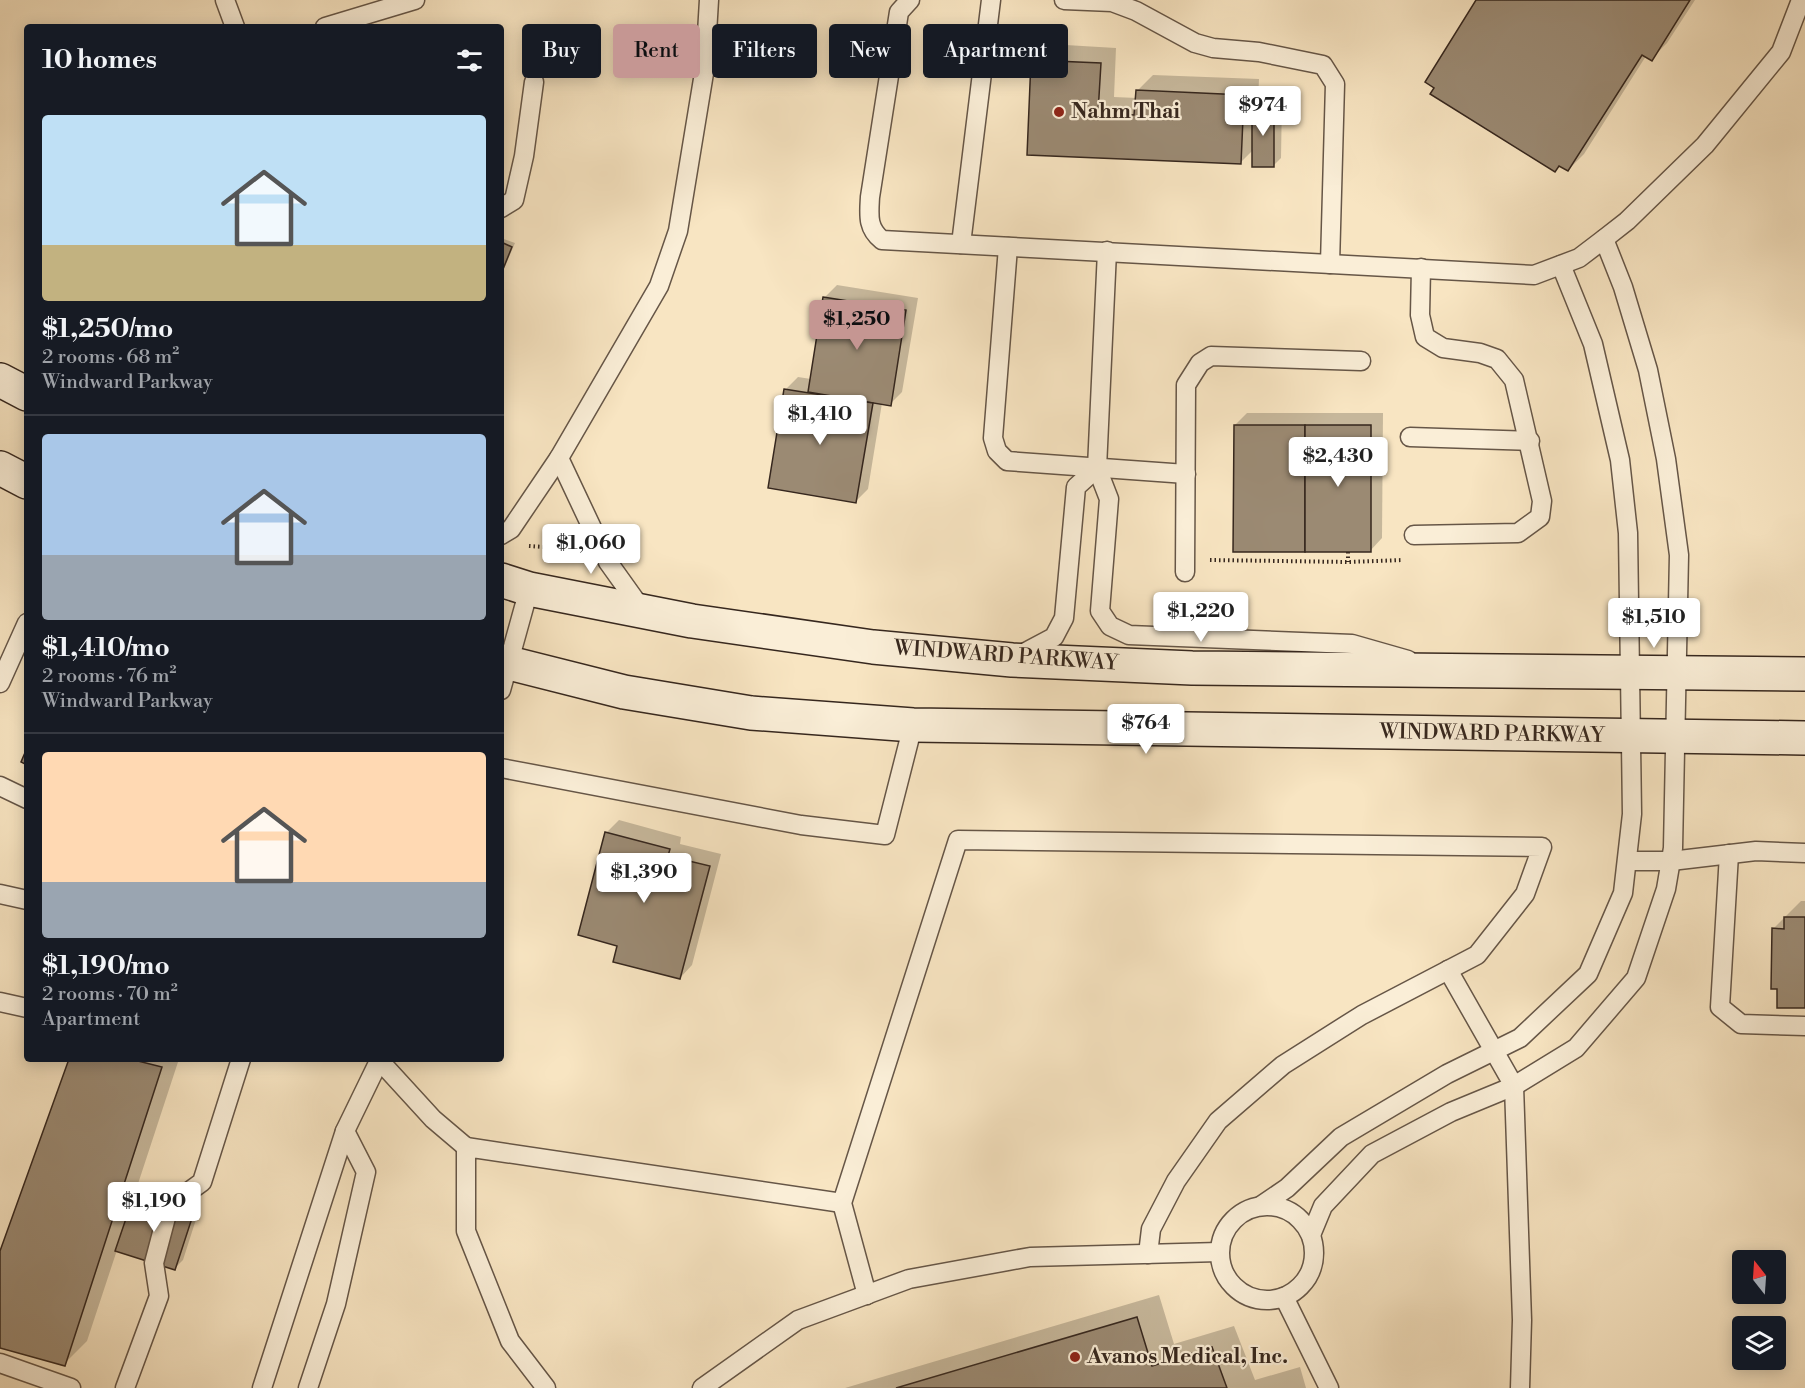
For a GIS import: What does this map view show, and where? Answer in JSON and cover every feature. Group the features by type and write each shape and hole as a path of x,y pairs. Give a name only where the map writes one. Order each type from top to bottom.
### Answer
{"main road":[{"path":"0,380 24,392"},
{"path":"0,468 24,480"},
{"name":"WINDWARD PARKWAY","path":"515,585 703,623 873,647 1012,660 1192,668 1452,673 1805,674"},
{"name":"WINDWARD PARKWAY","path":"504,671 751,713 913,725 1805,738"}],"lane":[{"path":"225,0 234,24"},
{"path":"335,24 415,0"},
{"path":"504,533 511,529 559,458 659,286 674,242 705,67 709,0"},
{"path":"910,0 899,12 870,196 869,221 872,232 882,240 1534,275 1579,258 1604,239 1627,221 1712,137 1781,52 1801,0"},
{"path":"961,244 990,0"},
{"path":"1064,0 1112,2 1136,11 1194,43 1213,48 1259,52 1323,65 1335,84 1330,264"},
{"path":"504,206 514,200 524,156 534,82"},
{"path":"1311,1234 1323,1206 1372,1154 1442,1117 1514,1086 1576,1048 1636,978 1666,889 1671,861 1679,555 1666,459 1648,370 1623,287 1604,239"},
{"path":"1008,247 993,438 997,451 1007,461 1186,474"},
{"path":"1107,251 1097,468 1109,499 1100,611 1110,626 1129,635 1352,644 1452,673"},
{"path":"1262,1205 1282,1207 1300,1218 1311,1234 1315,1253 1311,1271 1300,1287 1284,1297 1262,1300 1240,1292 1225,1275 1219,1252 1225,1230 1232,1221 1240,1213 1262,1205 1287,1188 1341,1137 1447,1074 1520,1038 1588,974 1623,892 1629,861 1632,814 1628,534 1620,460 1593,344 1561,265"},
{"path":"1414,535 1518,534 1540,517 1542,501 1530,441 1514,380 1497,359 1480,353 1443,348 1425,337 1420,315 1421,268"},
{"path":"1185,566 1185,385 1200,363 1211,356 1360,361"},
{"path":"1410,437 1530,441"},
{"path":"559,458 608,562 643,612"},
{"path":"1012,660 1054,637 1064,618 1076,487 1097,468"},
{"path":"504,664 515,585"},
{"path":"0,683 24,630"},
{"path":"504,769 801,825 885,835 913,725"},
{"path":"0,786 24,798"},
{"path":"867,1295 842,1203 958,840 1542,847 1526,894 1477,955 1362,1014 1283,1065 1218,1121 1176,1181 1151,1229 1148,1254"},
{"path":"1629,861 1671,861 1756,851 1805,853"},
{"path":"1729,854 1720,1007 1741,1024 1805,1026"},
{"path":"0,894 24,899"},
{"path":"1448,970 1496,1050 1514,1086 1522,1320 1520,1388"},
{"path":"0,1002 24,1007"},
{"path":"125,1388 159,1296 153,1263 169,1206 202,1182 239,1062"},
{"path":"262,1388 345,1131 379,1062"},
{"path":"382,1062 432,1119 466,1147 842,1203"},
{"path":"308,1388 336,1305 366,1172 345,1131"},
{"path":"466,1147 466,1231 510,1341 546,1388"},
{"path":"702,1388 798,1320 909,1279 1030,1257 1219,1252"},
{"path":"1284,1297 1329,1388"},
{"path":"0,1363 71,1388"}],"path":[{"path":"1185,566 1412,559 1414,535"},
{"path":"521,546 573,549"},
{"path":"1348,552 1348,562"}],"building":[{"path":"1476,0 1690,0 1652,61 1642,55 1568,171 1559,166 1555,172 1430,94 1434,88 1425,82"},
{"path":"1068,62 1101,63 1098,113 1134,115 1136,90 1244,95 1241,164 1027,155 1030,78 1068,78"},
{"path":"1252,107 1274,107 1274,167 1252,167"},
{"path":"504,243 512,247 504,267"},
{"path":"823,297 906,310 891,406 808,392"},
{"path":"784,389 873,403 856,503 768,488"},
{"path":"1234,425 1305,425 1305,552 1233,552"},
{"path":"1305,425 1371,425 1371,552 1305,552"},
{"path":"605,832 670,849 668,856 710,866 680,979 613,962 617,946 578,935"},
{"path":"1784,917 1805,917 1805,1008 1777,1008 1777,989 1771,989 1772,928 1784,929"},
{"path":"68,1062 142,1062 162,1067 65,1366 0,1348 0,1251"},
{"path":"134,1195 193,1215 175,1270 115,1251"},
{"name":"Avanos Medical, Inc.","path":"1137,1317 1152,1366 1212,1347 1227,1388 896,1388"}],"place":[{"name":"Nahm Thai","path":"1059,112"},
{"name":"Avanos Medical, Inc.","path":"1075,1357"}]}
